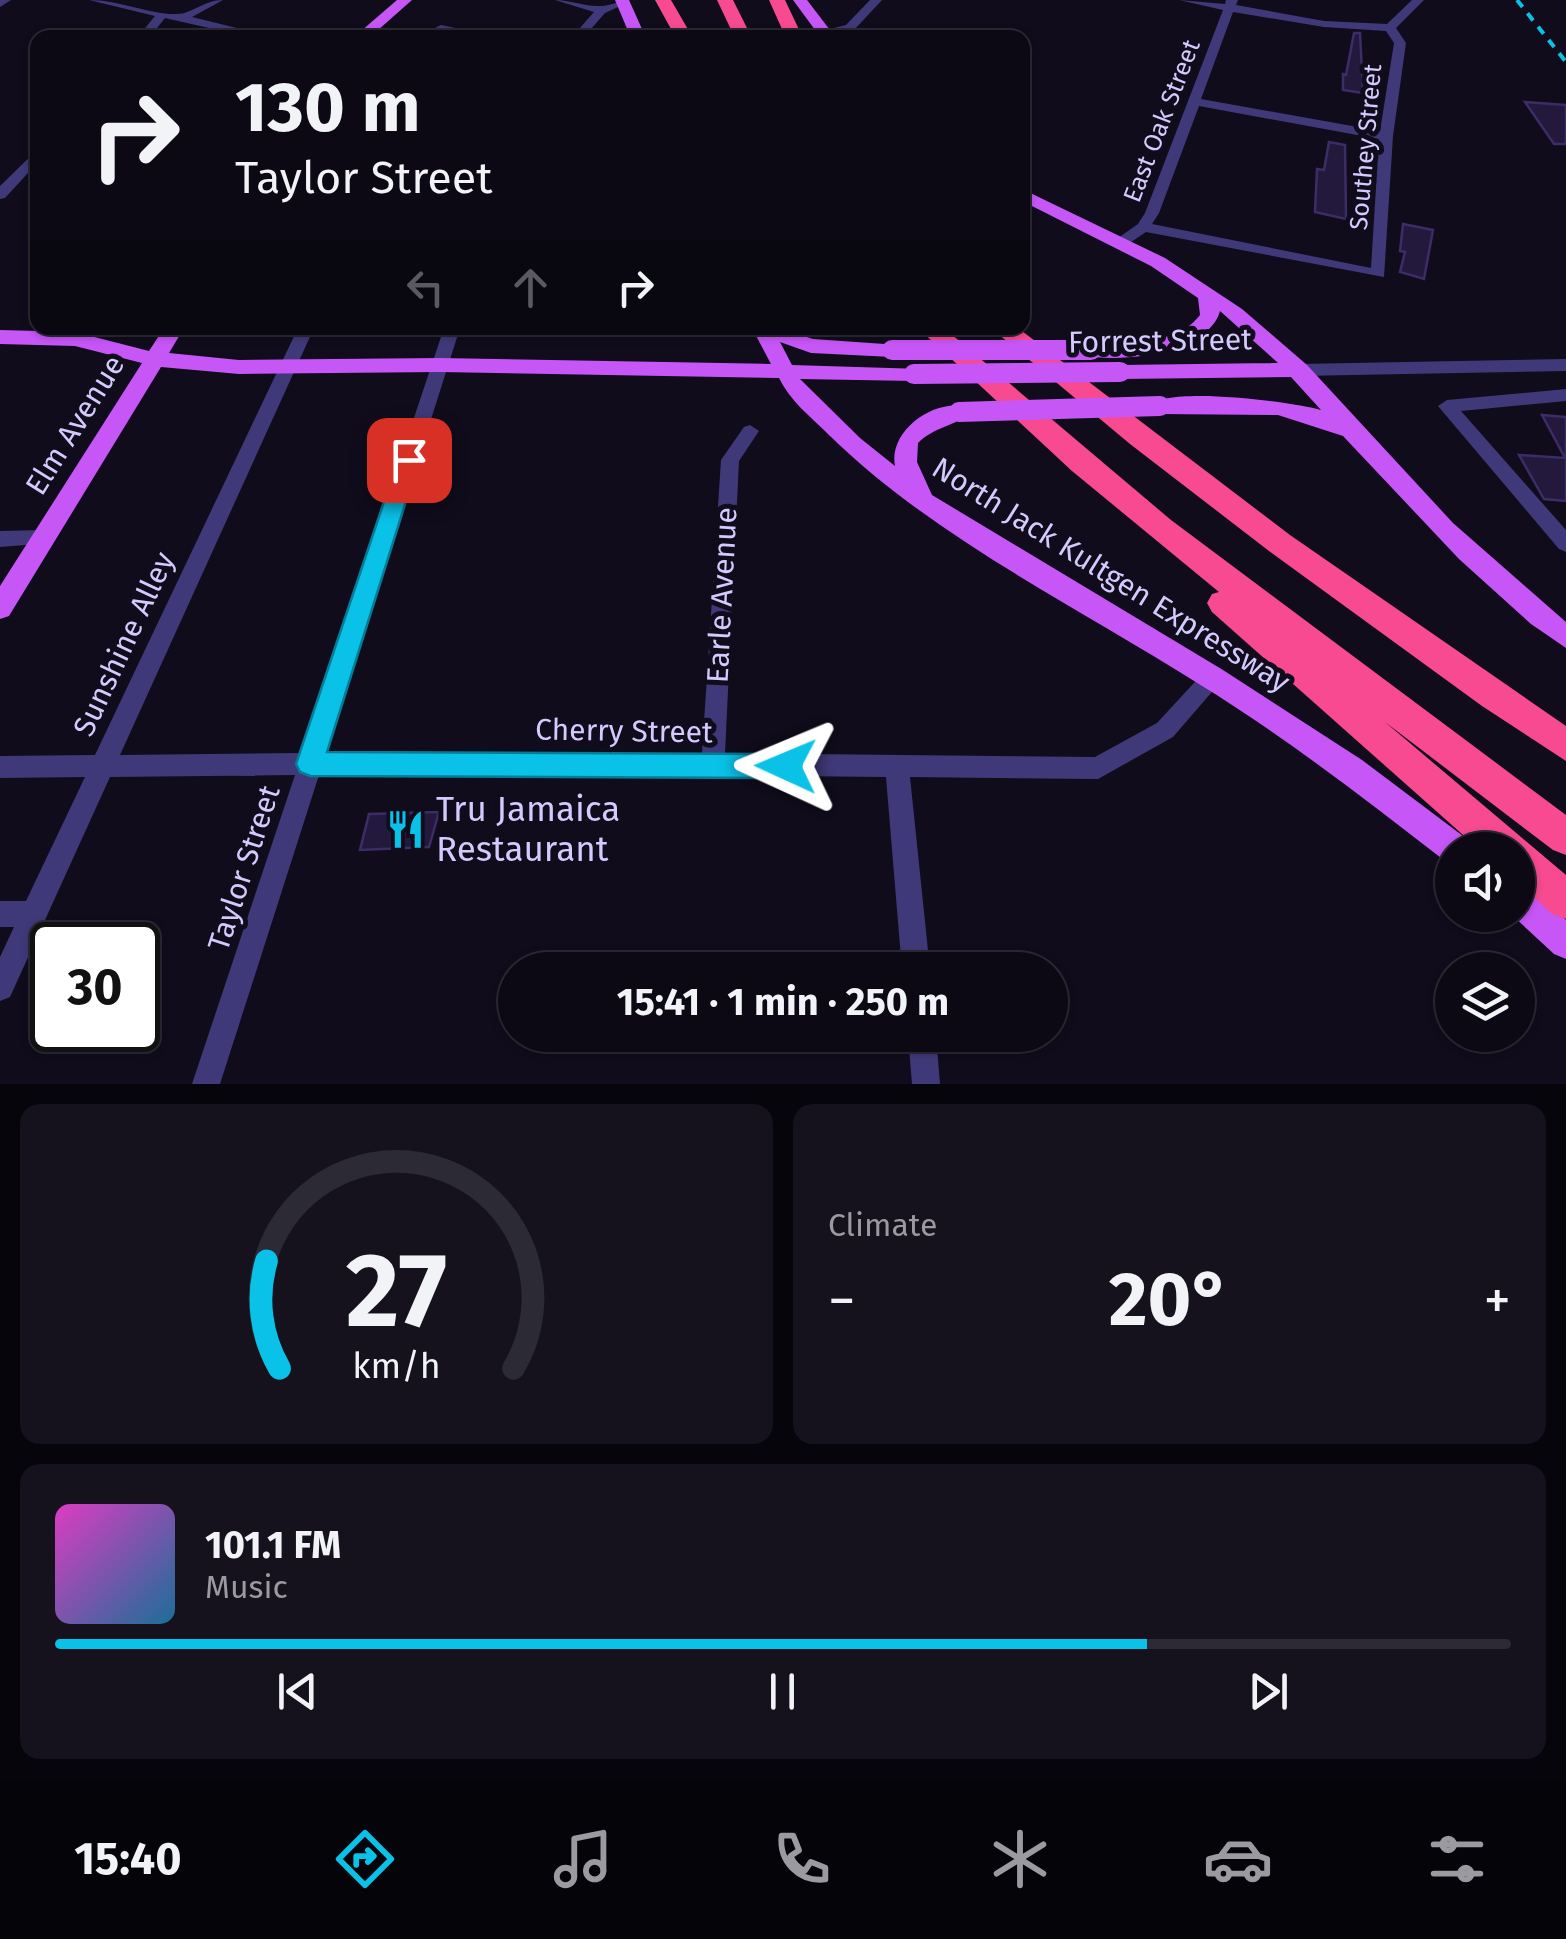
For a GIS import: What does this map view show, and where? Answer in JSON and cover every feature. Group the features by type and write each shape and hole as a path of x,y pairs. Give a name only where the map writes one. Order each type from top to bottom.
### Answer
{"highway":[{"path":"664,0 681,30"},
{"path":"685,0 699,30"},
{"path":"724,0 740,30"},
{"path":"776,0 791,30"},
{"name":"North Jack Kultgen Expressway","path":"938,335 1064,451 1241,594 1566,837"},
{"path":"1012,335 1228,508 1566,746"},
{"path":"1064,451 1188,572 1487,832"},
{"path":"1535,873 1566,900"}],"main road":[{"path":"369,30 404,0"},
{"path":"800,0 824,30"},
{"path":"623,1 636,30"},
{"path":"1030,198 1123,241 1200,287 1300,370 1354,434 1480,565 1566,636"},
{"path":"781,335 811,346 892,350 1090,350 1162,343 1198,332 1210,315 1208,298 1200,287"},
{"name":"Elm Avenue","path":"0,608 169,335"},
{"name":"North Jack Kultgen Expressway","path":"766,335 795,389 852,444 940,512 1213,678 1351,770 1435,834"},
{"name":"Forrest Street","path":"0,338 75,339 154,359 204,366 440,365 914,374 1300,370"},
{"path":"940,512 907,474 903,456 907,440 917,428 959,412 1279,405 1321,416 1354,434"},
{"path":"1535,915 1566,942"}],"street":[{"path":"96,0 234,30"},
{"path":"181,19 218,0"},
{"path":"562,0 600,11"},
{"path":"844,30 876,0"},
{"path":"1185,0 1231,4 1324,24 1390,28 1413,1"},
{"path":"583,30 600,11 623,1"},
{"name":"East Oak Street","path":"1123,241 1144,227 1231,4"},
{"path":"149,30 162,16"},
{"path":"441,28 451,30"},
{"name":"Southey Street","path":"1144,227 1378,274 1386,136 1400,44 1390,28"},
{"path":"1193,101 1386,136"},
{"path":"0,195 30,163"},
{"path":"14,180 30,180"},
{"name":"Sunshine Alley","path":"0,987 302,335"},
{"name":"Taylor Street","path":"206,1084 450,335"},
{"name":"Forrest Street","path":"1300,370 1566,365"},
{"path":"1566,395 1447,406 1566,544"},
{"name":"Earle Avenue","path":"712,765 730,460 750,431"},
{"path":"0,539 44,538"},
{"name":"Cherry Street","path":"0,767 310,764 1098,768 1165,730 1213,678"},
{"path":"897,767 914,952"},
{"path":"0,914 34,914"},
{"path":"923,1052 926,1084"}],"building":[{"path":"1354,33 1360,33 1363,93 1343,90 1343,74 1346,75"},
{"path":"1525,102 1566,105 1566,144 1554,144"},
{"path":"1329,142 1345,145 1346,219 1315,212 1317,169 1324,170"},
{"path":"1403,224 1433,230 1424,279 1400,272 1405,252 1400,251"},
{"path":"1542,415 1566,417 1566,501 1544,499 1519,455 1565,458"},
{"name":"Tru Jamaica Restaurant","path":"439,812 429,847 360,850 369,814"}],"railway":[{"path":"1517,0 1566,62"}],"place":[{"name":"Tru Jamaica Restaurant","path":"406,829"}],"route":[{"path":"409,460 310,764 786,766"}]}
